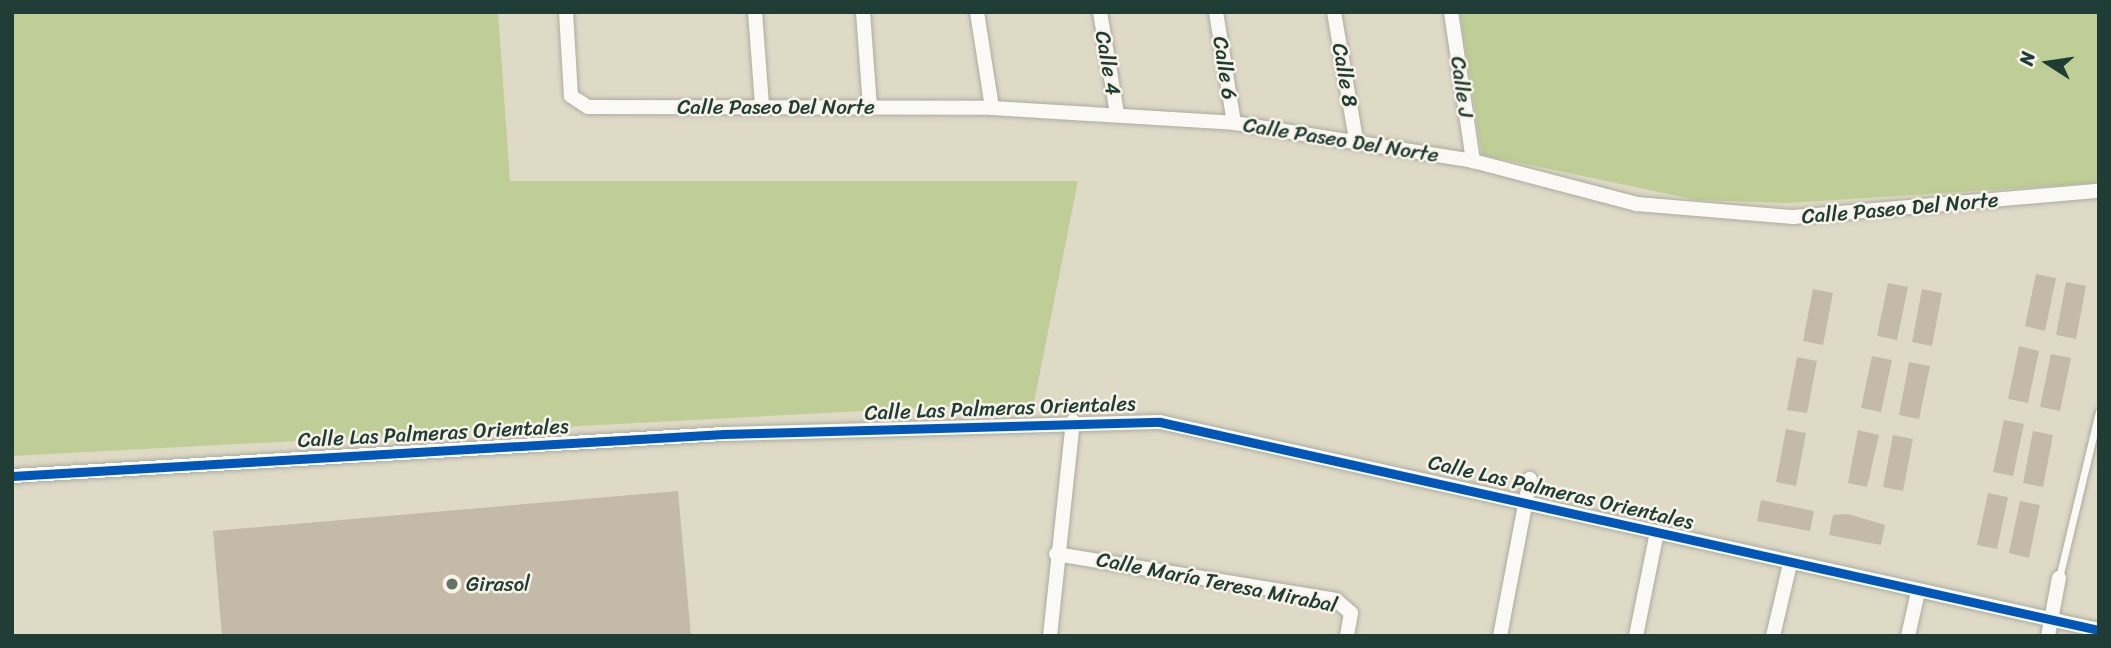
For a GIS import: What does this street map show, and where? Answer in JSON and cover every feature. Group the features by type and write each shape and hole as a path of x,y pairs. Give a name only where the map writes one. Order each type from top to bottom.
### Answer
{"street":[{"name":"Calle Paseo Del Norte","path":"566,12 571,96 577,103 992,108 1234,123 1356,139 1473,161 1637,204 1793,217 2099,191"},
{"path":"755,12 762,105"},
{"path":"863,12 870,107"},
{"path":"977,12 992,108"},
{"name":"Calle 4","path":"1100,12 1117,114"},
{"name":"Calle 6","path":"1216,12 1234,123"},
{"name":"Calle 8","path":"1334,12 1356,139"},
{"name":"Calle J","path":"1451,12 1473,161"},
{"path":"1049,636 1056,554 1073,421"},
{"name":"Calle Las Palmeras Orientales","path":"12,476 710,434 1073,421 1160,422 1526,500 1918,592 2050,629 2099,630"},
{"path":"1500,636 1530,479"},
{"path":"1636,636 1657,532"},
{"name":"Calle María Teresa Mirabal","path":"1056,554 1336,600 1351,613 1347,636"},
{"path":"1773,636 1790,564"},
{"path":"2050,629 2059,578"},
{"path":"1908,636 1918,592"}],"lane":[{"path":"2059,578 2099,412"}],"green space":[{"path":"12,12 498,12 510,181 1078,181 1034,402 12,456"},
{"path":"1460,12 2099,12 2099,183 1788,203 1697,200 1482,155"}],"building":[{"path":"2036,274 2056,278 2045,331 2025,326"},
{"path":"2066,282 2086,286 2076,339 2056,335"},
{"path":"1888,283 1908,287 1897,340 1877,336"},
{"path":"1813,289 1833,293 1823,345 1803,341"},
{"path":"1922,289 1942,293 1932,346 1912,342"},
{"path":"2019,346 2039,351 2028,403 2008,399"},
{"path":"2051,354 2071,358 2060,411 2040,407"},
{"path":"1872,356 1892,360 1881,412 1861,408"},
{"path":"1797,357 1817,361 1807,413 1787,410"},
{"path":"1909,362 1930,366 1919,419 1899,415"},
{"path":"2004,420 2024,424 2013,476 1993,472"},
{"path":"1786,429 1806,433 1796,486 1776,482"},
{"path":"1858,430 1879,435 1867,487 1848,483"},
{"path":"2033,431 2053,435 2043,487 2023,483"},
{"path":"1893,435 1913,439 1903,491 1883,487"},
{"name":"Girasol","path":"678,491 691,636 222,636 213,531"},
{"path":"1988,493 2008,497 1997,549 1977,545"},
{"path":"1761,500 1814,511 1810,531 1757,521"},
{"path":"2020,501 2040,505 2029,558 2009,553"},
{"path":"1848,514 1885,525 1881,545 1829,535 1833,515"}],"cycle path":[{"path":"12,476 724,434 1160,422 2099,630"}],"place":[{"name":"Girasol","path":"452,584"}]}
